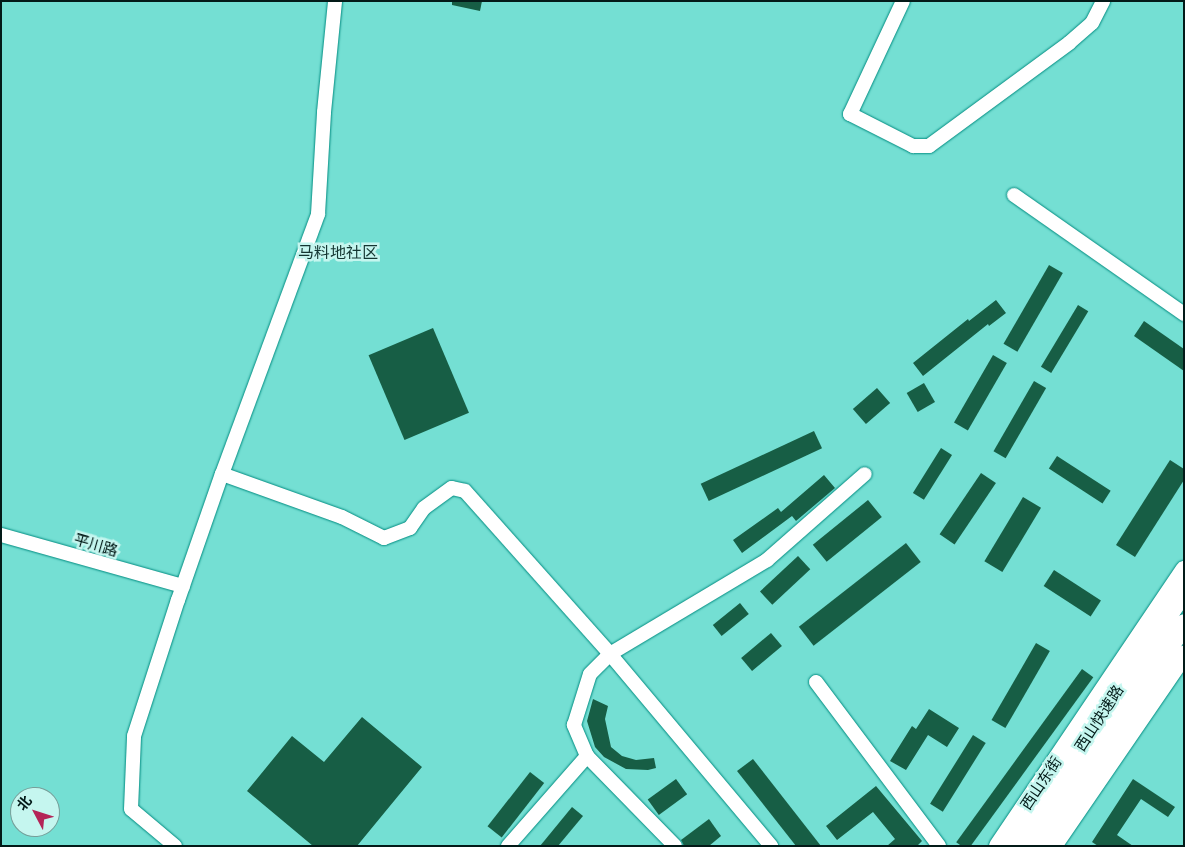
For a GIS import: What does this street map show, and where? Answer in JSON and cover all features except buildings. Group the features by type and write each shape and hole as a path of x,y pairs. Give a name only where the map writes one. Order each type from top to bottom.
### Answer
{"highway":[{"name":"西山快速路","path":"1029,841 1184,591"},
{"name":"西山快速路","path":"1029,841 1184,624"}],"main road":[{"name":"西山东街","path":"998,846 1184,570"},
{"path":"1029,841 1184,655"}],"street":[{"path":"175,846 131,808 134,736 222,474 318,214 324,112 336,1"},
{"path":"903,1 850,114 914,146 929,146 1069,43 1092,23 1104,1"},
{"path":"1014,195 1184,314"},
{"path":"222,474 342,517 384,538 410,528 424,508 452,488 465,491 610,654 771,846"},
{"path":"675,846 587,756 574,725 590,674 610,654 767,560 865,474"},
{"name":"平川路","path":"1,535 183,586"},
{"path":"816,682 939,846"},
{"path":"508,846 587,756"}],"district":[{"name":"马料地社区","path":"338,253"}]}
